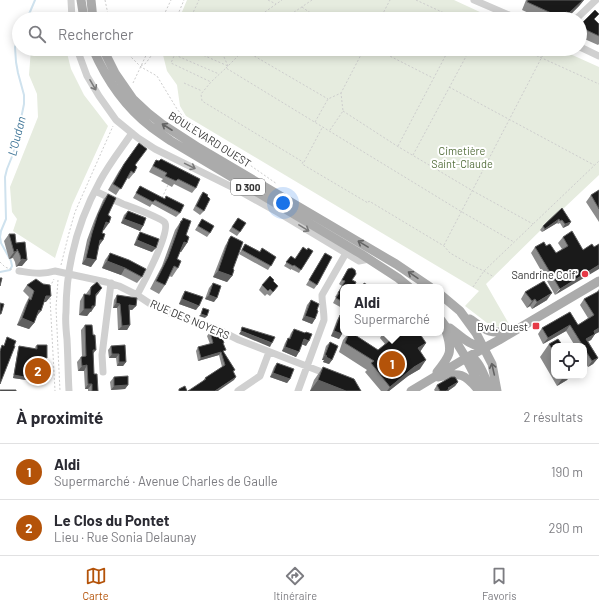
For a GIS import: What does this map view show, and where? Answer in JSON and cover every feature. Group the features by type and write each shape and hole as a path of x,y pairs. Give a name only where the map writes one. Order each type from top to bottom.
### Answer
{"main road":[{"path":"81,0 83,12"},
{"path":"91,0 93,12"},
{"name":"BOULEVARD OUEST","path":"96,56 106,76 124,102 150,127 369,259 405,284"},
{"name":"BOULEVARD OUEST","path":"106,56 115,73 133,99 162,124 199,148 396,264 426,284"},
{"path":"411,391 599,281"},
{"path":"444,298 487,331 498,333 520,328"},
{"path":"460,311 476,333 492,364 497,391"},
{"path":"444,323 466,341 484,348"},
{"path":"444,324 466,358 479,388"},
{"path":"433,378 446,361 450,352 449,340 444,328"},
{"path":"466,358 474,359 479,365 490,391"},
{"path":"433,378 459,374 467,378 479,388"}],"street":[{"path":"71,0 72,12"},
{"path":"583,12 594,0"},
{"path":"478,1 502,12"},
{"path":"587,50 599,56"},
{"path":"80,56 87,76 99,96 116,120 132,133 155,149 236,189 359,261 369,259"},
{"path":"69,391 66,313 67,285 76,240 82,220 95,191 109,166 132,133"},
{"path":"95,191 162,220 165,223 166,228 164,236 151,269 137,295"},
{"path":"298,391 324,320 322,294 346,253"},
{"name":"RUE DES NOYERS","path":"17,271 46,274 55,271 111,283 172,314 215,328 239,340 332,376"},
{"path":"103,372 102,355 111,283"},
{"path":"238,391 260,376 269,352"}],"path":[{"path":"105,0 108,12"},
{"path":"165,12 171,0"},
{"path":"179,12 184,0"},
{"path":"193,12 199,0"},
{"path":"268,0 276,4"},
{"path":"265,12 282,0"},
{"path":"294,12 312,0"},
{"path":"384,12 390,0"},
{"path":"416,0 442,12"},
{"path":"302,7 309,12"},
{"path":"130,56 140,66 157,76 177,109 185,119 276,184"},
{"path":"133,83 145,56"},
{"path":"140,66 151,56"},
{"path":"173,56 171,63 211,82"},
{"path":"178,56 219,74"},
{"path":"205,56 228,66"},
{"path":"224,56 228,66"},
{"path":"237,56 201,94 202,101 304,162"},
{"path":"256,56 328,99"},
{"path":"329,131 343,111 341,93 360,56"},
{"path":"389,56 433,79"},
{"path":"397,146 445,56"},
{"path":"413,155 466,56"},
{"path":"538,56 599,84"},
{"path":"444,246 542,58"},
{"path":"226,68 462,212 514,242"},
{"path":"184,83 203,92"},
{"path":"449,87 594,165"},
{"path":"314,122 328,99 341,93"},
{"path":"343,111 397,146 533,224"},
{"path":"323,127 302,164 368,203 369,201 444,246 450,253 471,266 494,277"},
{"path":"473,287 484,271 599,161"},
{"path":"162,198 168,186"},
{"path":"0,262 5,267 17,271"},
{"path":"50,292 51,285 59,272"},
{"path":"49,299 55,391"}],"green space":[{"path":"187,0 454,0 480,12 182,12"},
{"path":"30,56 68,56 71,69 84,95 108,126 72,205 55,258 13,231 17,219 12,212 10,187 38,117 37,94 29,75"},
{"name":"Cimetière Saint-Claude","path":"163,56 575,56 599,67 599,175 486,284 509,324 502,327 491,326 465,306 479,291 186,116 180,106 177,85 167,71"}],"building":[{"path":"528,0 583,0 570,12 549,12 527,2"},
{"path":"595,10 599,14 594,19 599,24 599,36 587,30 587,18"},
{"path":"139,143 147,149 135,165 137,167 134,173 131,171 121,189 113,184 124,164"},
{"path":"161,159 200,179 196,188 178,179 176,181 165,176 167,173 153,166 156,160 159,161"},
{"path":"140,186 165,199 166,196 184,205 180,213 155,200 153,202 136,193"},
{"path":"599,190 599,209 591,195"},
{"path":"203,192 208,195 207,196 210,199 204,211 196,206"},
{"path":"108,194 116,198 108,215 111,217 109,223 106,222 102,233 105,234 103,240 100,240 96,260 86,258 98,214"},
{"path":"562,208 571,222 565,224 559,219 545,229 543,226"},
{"path":"128,211 146,218 143,226 124,219"},
{"path":"183,218 191,221 186,235 189,237 187,243 184,242 177,259 181,261 178,268 174,266 165,285 156,281 168,257"},
{"path":"238,218 246,223 240,232 232,227"},
{"path":"202,219 214,226 210,233 198,226"},
{"path":"572,231 583,250 592,244 594,247 599,244 599,265 560,289 535,247 544,242 546,246 550,244 556,253 568,246 563,237"},
{"path":"140,232 159,239 156,248 137,240"},
{"path":"9,234 15,234 16,243 25,242 27,260 21,260 17,249 17,251 14,252"},
{"path":"231,236 243,242 233,269 232,276 218,271"},
{"path":"245,244 260,252 262,248 276,257 271,266 242,250"},
{"path":"303,247 307,250 308,248 313,251 301,270 286,262 291,256 295,259"},
{"path":"110,253 129,260 146,269 142,277 107,261"},
{"path":"325,253 332,257 317,285 309,280"},
{"path":"352,268 355,270 356,274 352,280 356,282 355,284 343,284 345,281 342,280 348,269"},
{"path":"270,276 278,286 273,292 270,289 268,291 262,285"},
{"path":"36,279 43,284 50,285 51,296 46,296 41,311 39,310 34,323 22,318 29,299 31,300 34,291 27,285"},
{"path":"544,281 552,293 537,302 535,299 532,301 525,292"},
{"path":"97,282 102,288 96,294 95,306 92,306 92,309 84,309 84,294 90,295 91,287"},
{"path":"213,283 221,286 217,298 209,295"},
{"path":"340,290 340,300 336,298"},
{"path":"185,291 203,297 199,306 182,299"},
{"path":"599,291 599,328 594,331 595,334 586,339 598,358 592,361 587,353 587,343 581,343 570,325 548,338 542,328 570,312 578,325 594,315 584,299"},
{"path":"117,295 137,298 136,306 129,305 130,325 122,326 120,304 116,303"},
{"path":"311,300 319,304 315,319 305,316"},
{"path":"0,303 4,304 1,314 0,314"},
{"path":"203,308 209,310 207,316 201,314"},
{"path":"340,315 340,333 334,331"},
{"path":"85,325 92,325 93,335 95,335 96,350 93,350 94,374 97,374 98,391 92,391 92,384 88,384 87,365 82,366 81,357 86,356"},
{"path":"242,327 275,337 272,343 241,331"},
{"path":"294,329 312,334 309,341 304,339 299,352 285,347 288,338 290,339"},
{"path":"217,330 220,331 226,350 223,351 235,370 233,371 236,377 215,391 188,391 225,365 221,352 201,358 198,347 213,343 210,332"},
{"path":"348,336 357,336 378,350 393,338 391,336 421,336 426,343 418,348 426,360 414,367 390,387 371,363 374,361 345,343"},
{"path":"7,337 16,341 0,384 0,351 2,345 4,346"},
{"path":"558,339 561,343 551,343 551,347 549,344"},
{"path":"330,342 338,346 332,360 325,355"},
{"path":"37,345 47,345 47,358 44,358 45,379 35,380 14,375 19,346 37,349"},
{"path":"125,345 126,362 119,362 119,354 112,354 111,346"},
{"path":"277,363 294,369 290,379 273,373"},
{"path":"323,367 354,379 361,391 346,391 318,380"},
{"path":"128,376 128,385 114,386 114,377"},
{"path":"451,377 455,377 458,382 446,391 440,391 437,385"},
{"path":"185,386 187,391 179,391 179,389"},
{"path":"16,390 16,391 0,391"}],"waterway":[{"name":"L'Oudan","path":"30,12 35,0"},
{"name":"L'Oudan","path":"0,272 10,270 12,266 11,261 1,243 0,237 6,219 5,177 16,143 24,104 24,95 18,73 16,56"}],"place":[{"name":"Sandrine Coif'","path":"585,274"},
{"name":"Bvd. Ouest","path":"536,326"},
{"name":"Aldi","path":"392,364"},
{"name":"Le Clos du Pontet","path":"38,371"}]}
